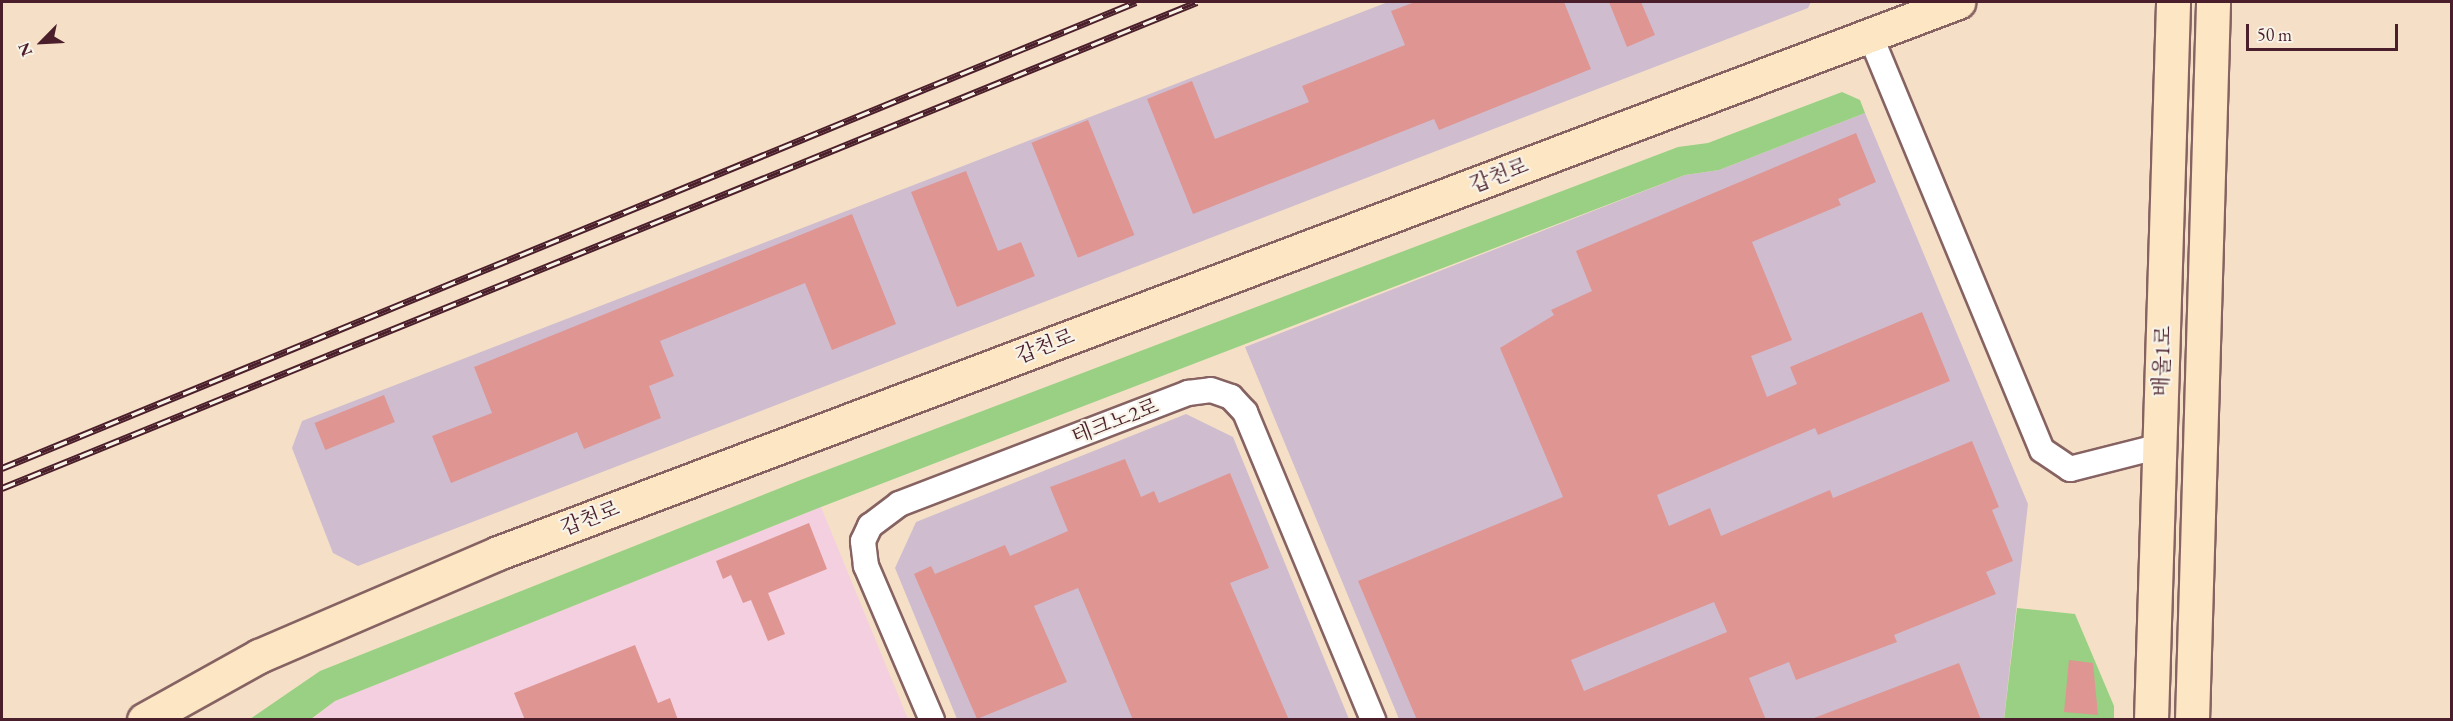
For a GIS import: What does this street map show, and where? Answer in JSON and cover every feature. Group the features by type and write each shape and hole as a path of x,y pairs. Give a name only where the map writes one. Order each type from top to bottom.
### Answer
{"main road":[{"name":"갑천로","path":"144,720 259,656 498,553 1958,2"},
{"name":"배울1로","path":"2151,720 2173,2"},
{"name":"배울1로","path":"2192,720 2213,2"}],"street":[{"path":"1870,35 2042,450 2070,469 2160,446"},
{"name":"테크노2로","path":"932,720 866,566 863,541 870,526 900,504 1188,393 1211,390 1231,397 1245,412 1373,720"}],"shaded area":[{"path":"1388,2 1811,2 1808,8 358,566 333,553 292,448 302,421"},
{"path":"1865,113 2028,504 2004,719 1399,719 1245,347 1685,175 1719,170"},
{"path":"1186,414 1233,437 1349,719 957,719 895,568 916,522"},
{"path":"821,507 908,719 311,720 335,701"}],"green space":[{"path":"1842,92 1860,100 1865,113 1719,170 1685,175 821,507 335,701 311,719 250,719 320,671 803,479 1678,147 1708,143"},
{"path":"2017,608 2075,614 2114,706 2114,719 2004,720"}],"building":[{"path":"1415,2 1564,2 1591,69 1439,130 1434,119 1193,214 1147,99 1192,81 1215,139 1309,102 1302,86 1405,45 1391,11"},
{"path":"1609,2 1641,2 1655,35 1627,47"},
{"path":"1088,120 1134,235 1078,258 1031,143"},
{"path":"1856,133 1876,182 1838,199 1841,205 1752,242 1792,340 1751,356 1767,397 1797,384 1790,367 1922,312 1950,381 1818,435 1815,428 1657,495 1669,526 1710,508 1721,536 1830,490 1833,498 1972,441 1999,507 1992,510 2013,561 1986,572 1996,594 1894,635 1897,642 1796,680 1789,662 1749,678 1766,720 1417,720 1358,581 1563,497 1500,348 1554,315 1551,310 1592,291 1576,251","holes":["1714,602 1727,632 1584,691 1571,660"]},
{"path":"966,171 998,251 1021,242 1035,276 957,307 911,192"},
{"path":"852,214 896,324 832,350 805,283 660,341 674,376 649,386 661,418 584,449 577,432 451,483 432,436 492,413 474,367"},
{"path":"384,395 395,422 325,450 314,423"},
{"path":"1125,459 1141,497 1154,491 1159,503 1230,473 1269,568 1230,583 1289,720 1133,720 1078,588 1034,606 1067,682 977,719 914,574 931,566 935,574 1005,545 1010,556 1068,531 1050,487"},
{"path":"809,523 827,569 768,593 785,634 768,641 751,600 743,603 731,575 723,579 716,561"},
{"path":"635,645 658,703 670,698 678,720 525,720 514,693"},
{"path":"2069,660 2093,663 2098,715 2064,712"},
{"path":"1959,663 1981,720 1814,720 1814,718"}],"railway":[{"path":"2,468 1136,2"},
{"path":"2,488 1197,2"}]}
